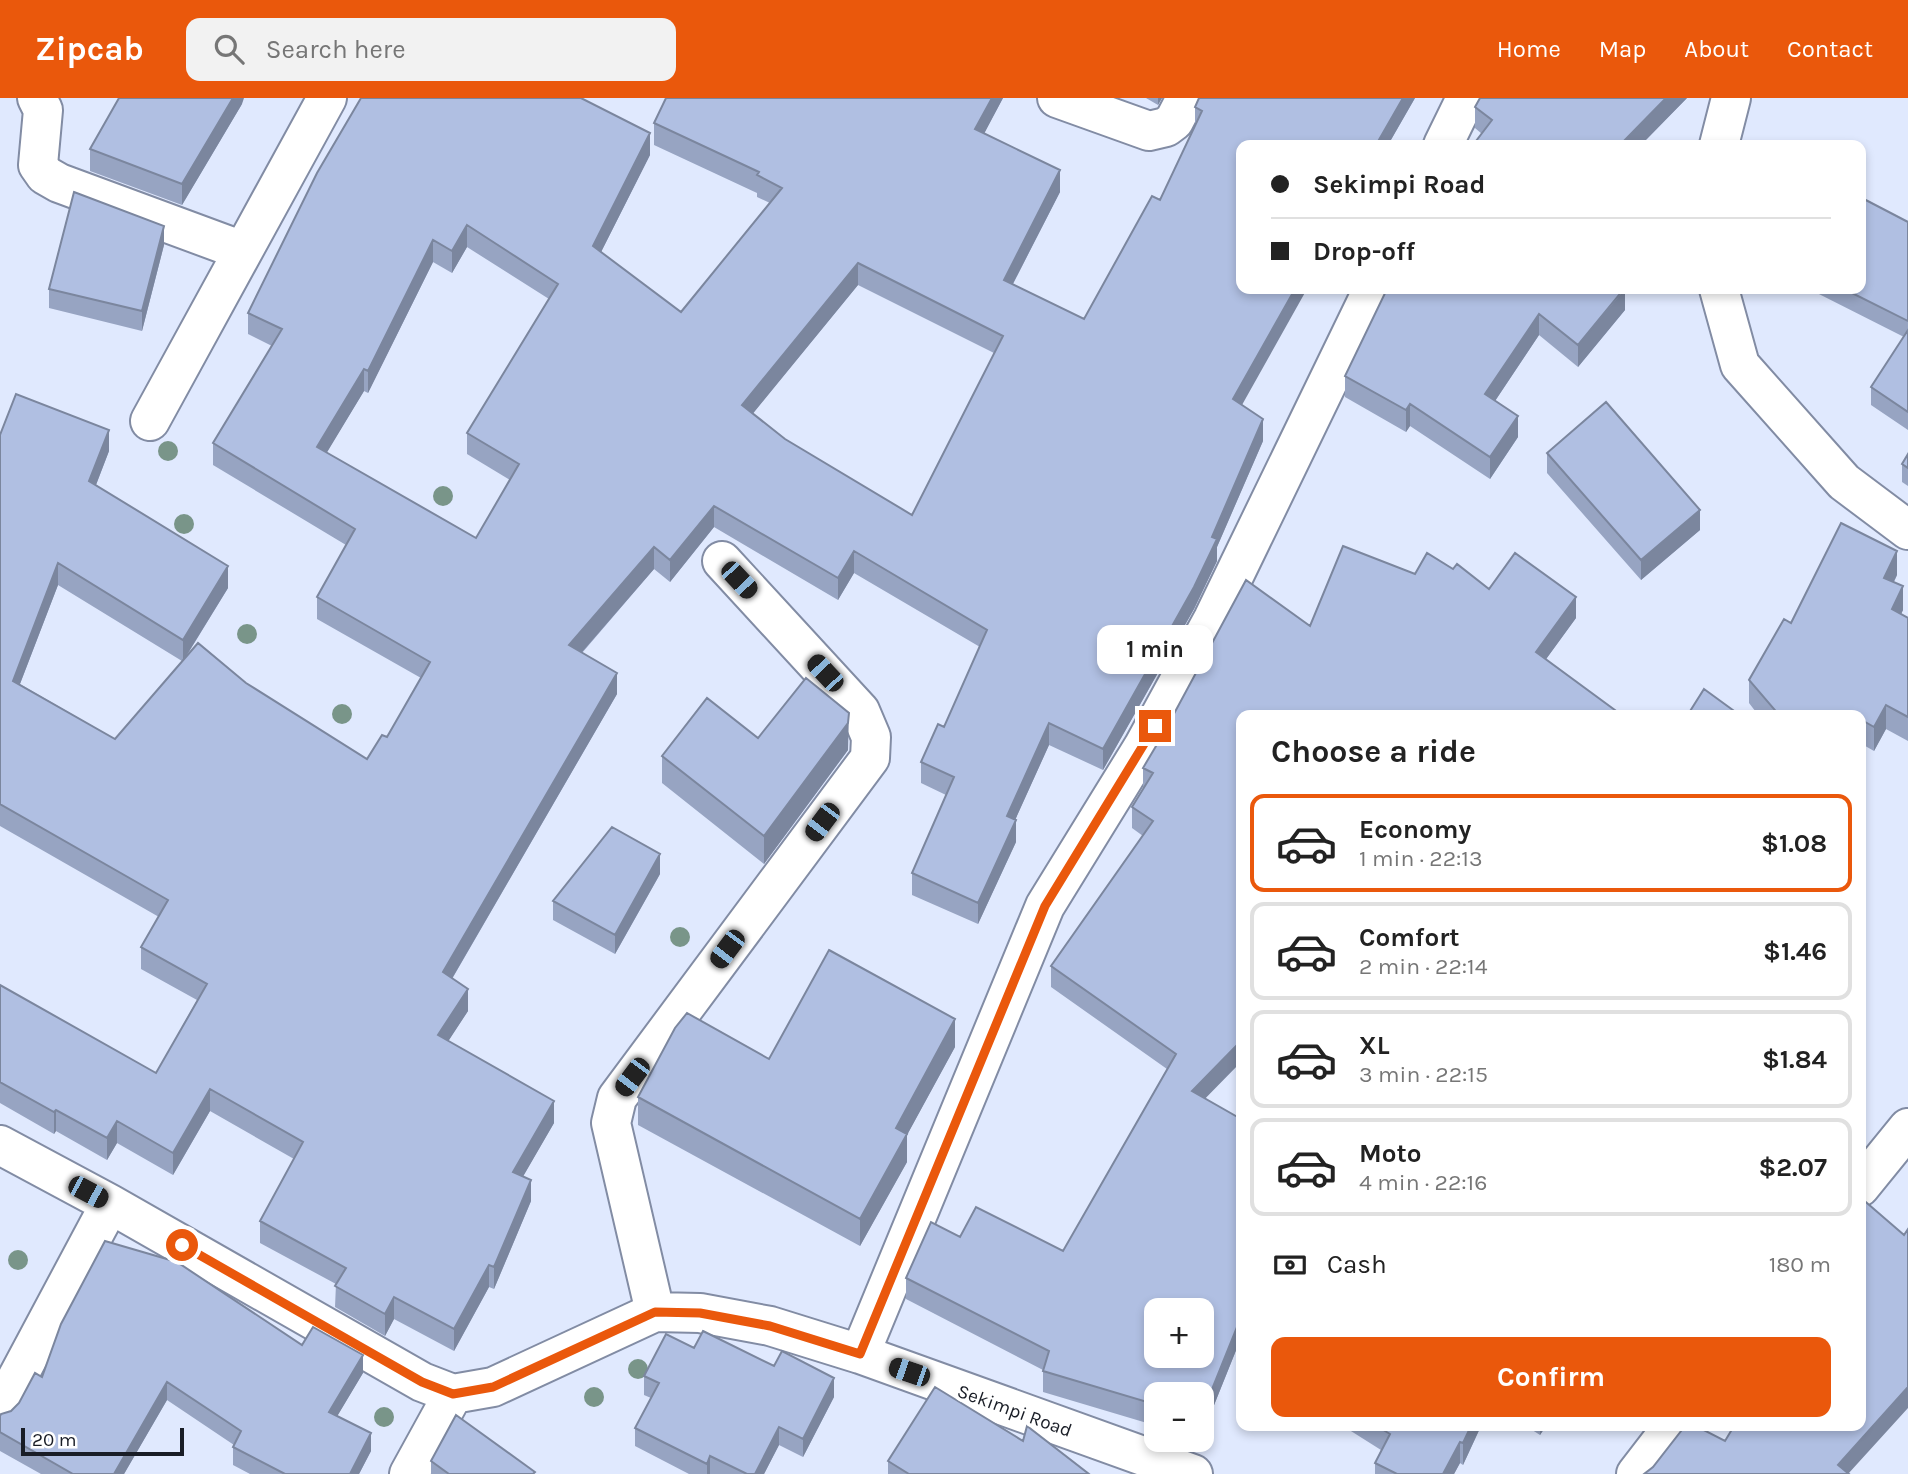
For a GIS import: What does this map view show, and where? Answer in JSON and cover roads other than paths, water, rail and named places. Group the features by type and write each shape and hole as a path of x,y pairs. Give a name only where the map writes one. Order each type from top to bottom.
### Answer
{"street":[{"path":"37,98 43,110 38,165 45,176 243,251"},
{"path":"150,421 327,98"},
{"path":"1056,98 1149,131 1166,127 1174,121 1186,98"},
{"path":"1445,140 1466,98"},
{"path":"1720,140 1731,98"},
{"path":"860,1354 1045,906 1143,747 1213,619 1371,294"},
{"path":"1720,294 1740,365 1844,482 1908,530"},
{"path":"655,1312 611,1123 617,1098 870,758 871,737 860,711 722,561"},
{"path":"1866,1171 1908,1128"},
{"path":"0,1145 110,1204 422,1382 453,1394 409,1474"},
{"path":"0,1410 110,1204"},
{"name":"Sekimpi Road","path":"453,1394 493,1387 655,1312 700,1313 770,1326 860,1354 1192,1474"},
{"path":"1636,1474 1669,1431"}]}
